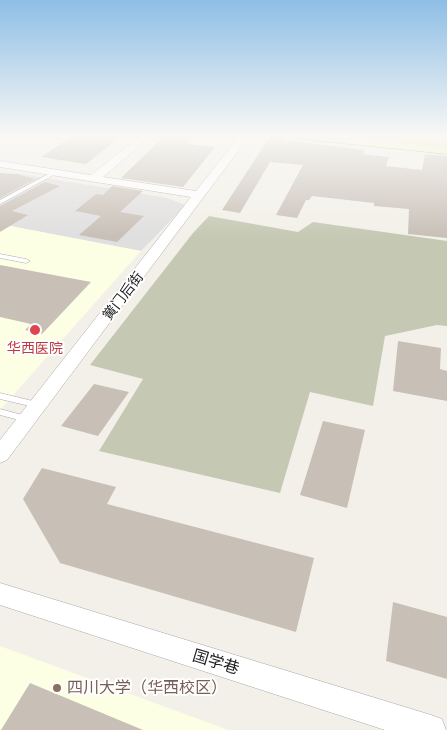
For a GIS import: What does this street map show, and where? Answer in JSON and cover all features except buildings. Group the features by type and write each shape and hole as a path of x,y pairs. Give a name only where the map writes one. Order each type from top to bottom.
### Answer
{"street":[{"path":"35,169 200,196"},
{"path":"94,178 105,169"},
{"name":"黉门后街","path":"0,456 220,169"},
{"name":"国学巷","path":"0,594 431,730"}],"lane":[{"path":"0,202 56,172"},
{"path":"0,256 26,260"},
{"path":"0,396 38,405"},
{"path":"0,412 27,419"}],"shaded area":[{"path":"16,173 167,198 186,205 141,251 0,224 0,182"},
{"path":"209,216 298,232 313,222 447,241 447,326 437,325 385,336 373,406 310,392 280,493 99,451 143,379 90,365 193,233"},
{"name":"华西医院","path":"0,224 141,251 0,410"},
{"name":"四川大学（华西校区）","path":"0,646 228,730 0,730"}],"place":[{"name":"华西医院","path":"35,330"},
{"name":"四川大学（华西校区）","path":"57,688"}]}
